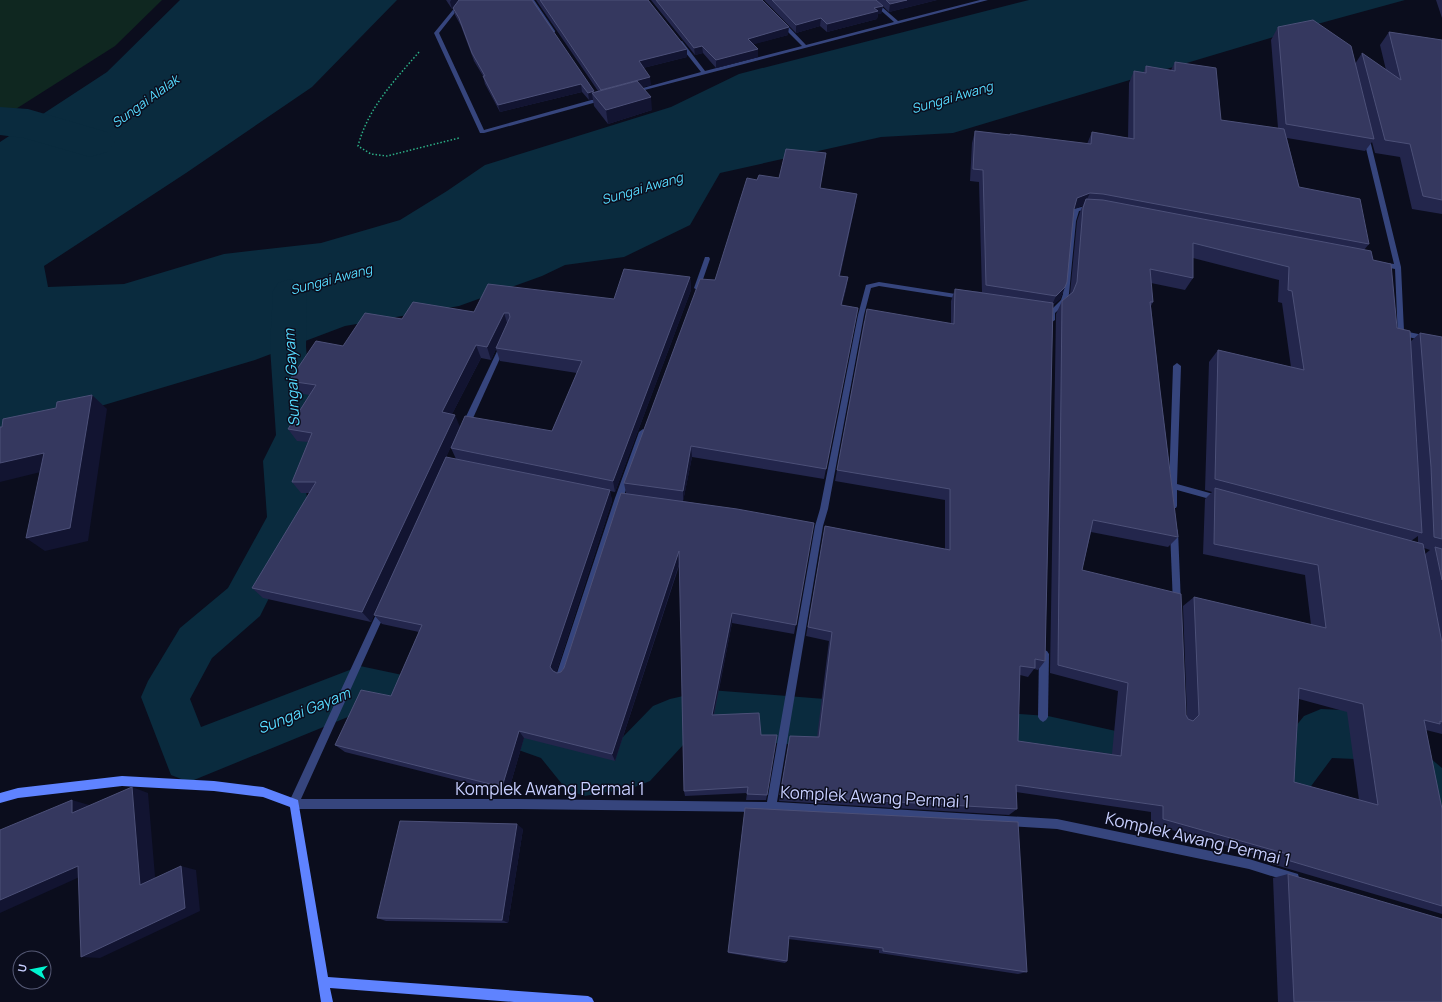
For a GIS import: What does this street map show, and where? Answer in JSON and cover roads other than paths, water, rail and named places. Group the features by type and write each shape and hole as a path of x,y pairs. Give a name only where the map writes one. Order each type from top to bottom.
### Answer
{"street":[{"path":"463,0 436,33 482,132 606,98"},
{"path":"532,0 557,38"},
{"path":"871,0 897,23"},
{"path":"629,92 983,0"},
{"path":"779,21 805,47"},
{"path":"676,37 704,73"},
{"path":"595,94 599,100"},
{"path":"1365,132 1398,267 1402,348"},
{"path":"1052,328 1048,311 1064,301 1066,294 1073,221 1076,210 1085,208 1097,209"},
{"path":"694,296 707,259"},
{"path":"1375,263 1398,267"},
{"path":"771,807 799,647 815,525 824,509 861,315 868,287 879,284 974,299"},
{"path":"1401,333 1442,342"},
{"path":"462,435 507,336"},
{"path":"1177,366 1173,486 1177,612"},
{"path":"561,676 619,497 646,423"},
{"path":"1173,486 1225,500"},
{"path":"327,1002 322,982 294,804 385,604"},
{"path":"1043,717 1044,645"},
{"path":"0,798 18,793 122,781 214,786 263,792 294,804"},
{"name":"Komplek Awang Permai 1","path":"294,804 518,804 771,807 1057,824 1249,864 1307,882"},
{"path":"322,982 588,1002"}],"water":[{"path":"180,0 397,0 312,87 186,173 44,266 48,287 124,284 224,254 321,243 400,220 485,165 671,107 739,74 1029,0 1405,0 1310,26 953,133 881,137 720,173 690,225 624,257 565,265 542,276 459,306 345,326 255,360 0,436 0,142 107,72"}],"waterway":[{"path":"0,121 28,124 90,142"},
{"name":"Sungai Gayam","path":"290,291 288,347 295,435 283,461 288,518 244,602 196,643 165,697 189,757 360,689 445,708"},
{"name":"Sungai Gayam","path":"516,726 556,738 584,771 632,763 670,723 710,714 875,727"},
{"name":"Sungai Gayam","path":"1250,785 1276,791 1321,733 1365,735 1442,801"},
{"name":"Sungai Gayam","path":"961,734 1048,741 1161,766"}],"water label":[{"name":"Sungai Awang","path":"952,97"},
{"name":"Sungai Alalak","path":"145,101"},
{"name":"Sungai Awang","path":"642,188"},
{"name":"Sungai Awang","path":"331,279"}]}
